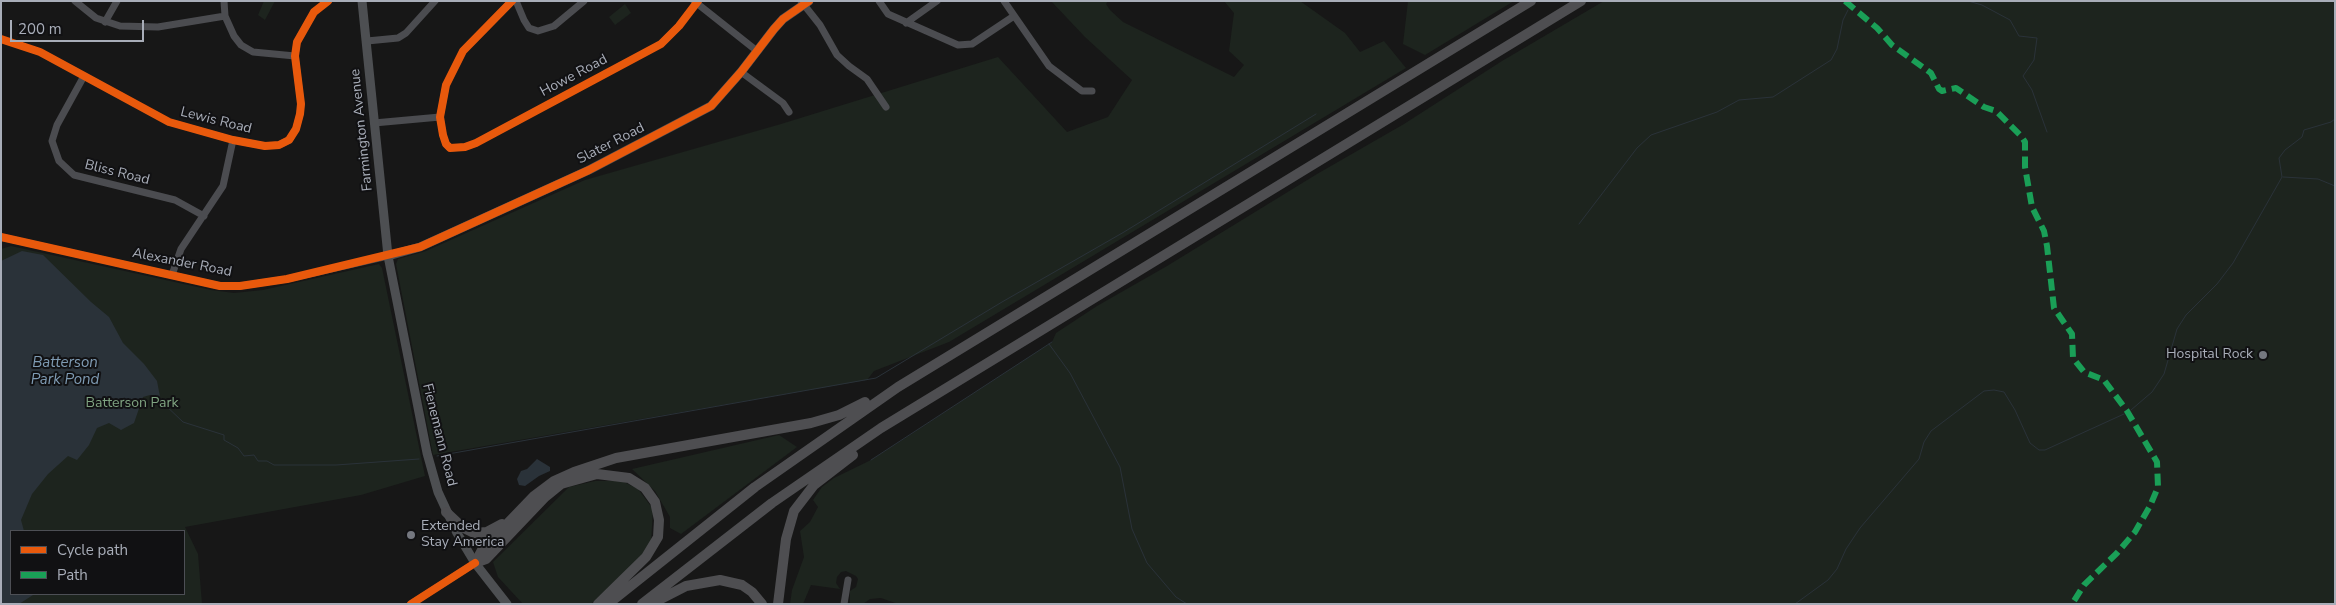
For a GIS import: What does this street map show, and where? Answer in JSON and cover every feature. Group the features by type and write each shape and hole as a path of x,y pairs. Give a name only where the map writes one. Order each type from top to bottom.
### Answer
{"highway":[{"path":"608,604 768,477 898,387 1530,1"},
{"path":"642,604 772,503 895,419 1581,1"},
{"path":"475,563 478,555 511,519 549,484 589,466 616,458 820,421 846,412 898,387"},
{"path":"778,604 786,535 798,504 818,481 895,419"},
{"path":"475,563 486,559 545,497 561,484 597,474 629,478 644,488 655,502 659,520 658,537 652,550 644,560 598,604"},
{"path":"446,512 462,527 478,533 490,532 511,519"},
{"path":"651,604 686,586 720,580 742,585 752,592 762,604"}],"main road":[{"name":"Farmington Avenue","path":"362,1 388,256"},
{"name":"Slater Road","path":"388,256 420,247 606,161 711,106 783,19 805,2"},
{"name":"Fienemann Road","path":"388,256 427,453 446,512 475,563 507,604"}],"street":[{"path":"74,1 84,10 105,22 137,28 225,16"},
{"path":"105,22 117,1"},
{"path":"224,1 225,16 234,36 241,45 253,52 295,56"},
{"name":"Lewis Road","path":"1,38 40,52 169,122 233,140 266,146 279,145 288,140 296,129 301,104 295,56 296,42 314,12 328,1"},
{"path":"367,41 398,38 406,33 435,1"},
{"path":"374,123 440,118 446,85 463,52 512,1"},
{"path":"516,1 529,28 538,32 554,26 584,1"},
{"path":"879,1 888,14 958,45 972,44 1014,16"},
{"path":"906,23 937,1"},
{"path":"1004,1 1049,66 1082,91 1092,92"},
{"path":"696,2 757,51"},
{"name":"Howe Road","path":"440,118 446,144 450,148 465,147 476,143 661,44 679,26 696,2"},
{"path":"805,2 837,55 867,79 886,107"},
{"path":"741,72 783,103 790,112"},
{"name":"Bliss Road","path":"84,76 57,125 52,141 59,161 74,175 175,200 204,216"},
{"path":"172,275 181,249 223,186 233,140"},
{"name":"Alexander Road","path":"1,237 220,286 240,286 287,279 388,256"},
{"path":"411,604 475,563"},
{"path":"844,604 848,580"}],"green space":[{"path":"264,1 275,1 265,20 258,15"},
{"path":"1051,1 1108,1 1106,4 1110,10 1123,22 1234,77 1244,65 1229,51 1234,13 1224,1 1300,1 1345,33 1360,52 1384,41 1406,68 949,342 874,371 867,380 433,455 396,264 398,259 426,251 585,180 781,124 998,57 1067,132 1108,117 1132,80 1085,37"},
{"path":"1408,1 1514,1 1425,55 1403,44"},
{"path":"1604,1 2335,1 2335,604 898,604 881,598 870,599 863,604 850,604 850,591 856,587 858,579 846,571 841,572 837,577 836,583 840,589 811,585 803,604 790,604 792,590 804,557 800,531 810,522 818,507 813,500 822,487 834,478 871,460 904,439 1052,342 1056,333 1097,306 1404,124 1502,61"},
{"path":"625,4 631,13 615,25 609,17"},
{"name":"Batterson Park","path":"11,246 211,290 234,293 263,290 379,264 382,268 425,476 361,495 185,527 198,554 202,604 1,604 1,249"},
{"path":"779,435 797,447 681,534 670,528 670,517 655,491 632,469"},
{"path":"595,481 622,481 638,489 653,509 651,543 641,558 591,604 523,604 498,577 493,562 569,487"}],"water":[{"name":"Batterson Park Pond","path":"22,251 43,255 109,317 123,343 144,364 157,381 161,402 150,395 143,397 134,423 121,430 109,423 97,428 89,445 77,460 68,456 48,474 32,494 21,520 24,530 10,530 10,595 33,595 19,604 1,604 1,261"},
{"path":"537,459 550,467 550,471 525,486 519,485 517,479 521,471 527,469"}],"waterway":[{"path":"1968,1 1982,5 2010,20 2019,36 2037,38 2034,60 2023,76 2032,90 2047,132"},
{"path":"1579,224 1637,148 1651,135 1717,112 1739,100 1773,97 1831,60 1837,49 1843,20 1848,10"},
{"path":"437,456 876,378 1002,302 1124,232 1316,114"},
{"path":"2131,410 2152,392 2164,374 2177,329 2186,315 2217,284 2233,263 2282,177 2279,158 2285,150 2302,137 2304,130 2335,119"},
{"path":"2283,177 2318,179 2335,186"},
{"path":"871,460 1052,342"},
{"path":"1049,344 1070,373 1120,467 1132,529 1147,563 1176,597 1187,604"},
{"path":"1795,604 1828,580 1837,569 1846,549 1860,528 1919,459 1924,442 1931,431 1984,391 2004,392 2015,410 2030,443 2039,450 2045,450 2124,414"},
{"path":"161,401 183,422 224,435 224,440 238,448 244,456 254,455 258,461 267,461 274,465 336,465 419,459"}],"marked path":[{"path":"1845,1 1877,28 1892,45 1931,73 1939,89 1942,91 1956,88 1984,107 1996,111 2021,136 2025,142 2025,167 2032,207 2044,231 2047,246 2054,308 2072,334 2073,358 2084,372 2104,380 2127,411 2157,462 2158,487 2150,506 2135,532 2117,553 2084,585 2072,604"}],"cycle path":[{"path":"1,39 40,52 169,122 233,140 265,146 279,145 289,140 296,129 300,114 301,104 295,56 297,42 314,12 328,1"},
{"path":"512,1 463,51 446,85 440,117 443,135 446,144 450,148 465,147 476,143 661,44 679,26 698,1"},
{"path":"1,237 220,286 240,286 287,279 420,247 589,170 711,106 783,19 809,1"},
{"path":"411,604 475,563"}],"place":[{"name":"Hospital Rock","path":"2263,355"},
{"name":"Extended Stay America","path":"411,535"}]}
